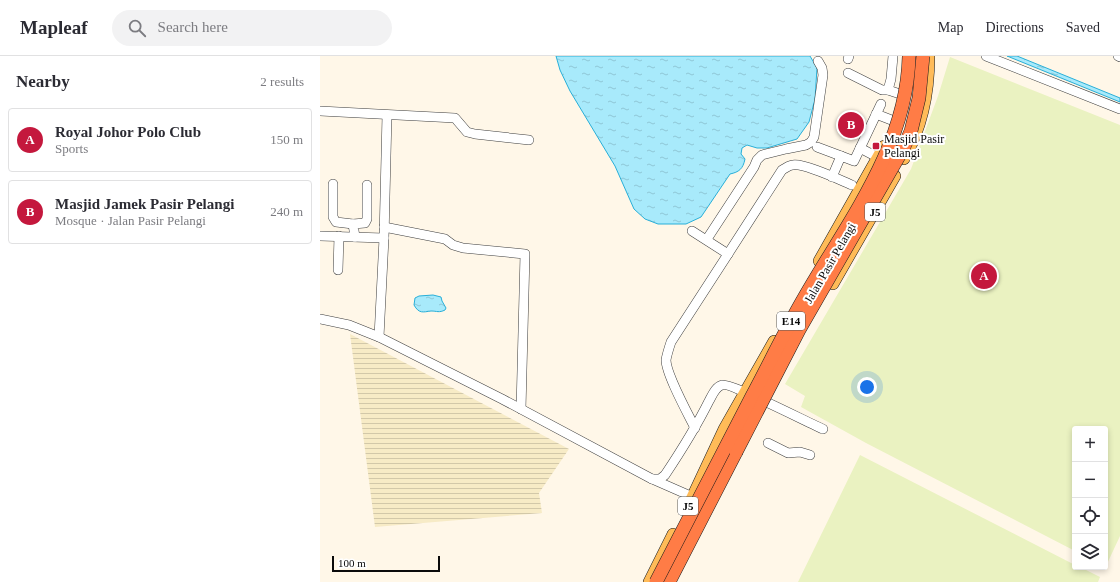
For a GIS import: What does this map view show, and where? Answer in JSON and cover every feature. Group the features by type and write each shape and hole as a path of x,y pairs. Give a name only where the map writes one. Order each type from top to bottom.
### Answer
{"highway":[{"name":"E14","path":"656,582 800,305 850,222 886,157 905,96 909,56"},
{"name":"E14","path":"669,582 798,330 903,149 911,131 928,58"}],"main road":[{"name":"Jalan Pasir Pelangi","path":"649,582 693,497 724,429 886,142 894,121 900,94 903,56"},
{"name":"Jalan Pasir Pelangi","path":"673,582 766,403 911,146 925,102 928,58"}],"lane":[{"path":"888,90 891,79 893,56"},
{"path":"986,56 1120,109"},
{"path":"707,239 754,167 757,160 762,155 806,145 811,142 814,137 823,75 822,68 818,61"},
{"path":"848,73 882,90 888,90 900,94"},
{"path":"817,148 854,161 881,104"},
{"path":"320,111 455,118 467,132 529,140"},
{"path":"876,114 894,121"},
{"path":"379,337 384,238 387,115"},
{"path":"860,148 877,157"},
{"path":"832,177 841,156"},
{"path":"696,428 670,376 666,361 672,342 728,254 782,170 787,166 798,165 852,185"},
{"path":"333,184 333,217 336,222 353,224 365,223 367,219 367,185"},
{"path":"353,224 355,237"},
{"path":"384,227 445,239 453,245 463,248 524,254 521,409"},
{"path":"692,231 707,239 728,254"},
{"path":"320,236 384,238"},
{"path":"338,270 339,236"},
{"path":"320,319 350,325 379,337 521,409 652,479 693,497"},
{"path":"652,479 660,479 665,476 696,428 715,390 720,385 726,384 745,391 766,403 823,429"},
{"path":"768,443 788,453 800,452 810,455"}],"shaded area":[{"path":"350,334 569,449 539,493 542,513 375,527"}],"green space":[{"path":"950,57 1120,125 1120,536 1108,562 1108,426 1072,426 1072,549 866,443 801,407 805,396 785,384 911,169 938,96"},
{"path":"860,455 1072,563 1072,570 1086,570 1100,577 1098,582 798,582"}],"water":[{"path":"556,56 810,56 817,68 815,99 809,122 797,139 767,148 757,148 747,145 742,148 741,154 745,159 742,168 730,174 701,217 686,224 658,224 645,219 634,209 615,166 570,91 560,70"},
{"path":"1007,56 1017,56 1120,98 1120,102"},
{"path":"433,295 441,297 446,308 445,310 440,312 421,312 414,305 415,298 419,296"}],"place":[{"name":"Masjid Jamek Pasir Pelangi","path":"851,125"},
{"name":"Masjid Pasir Pelangi","path":"876,146"},
{"name":"Royal Johor Polo Club","path":"984,276"}]}
